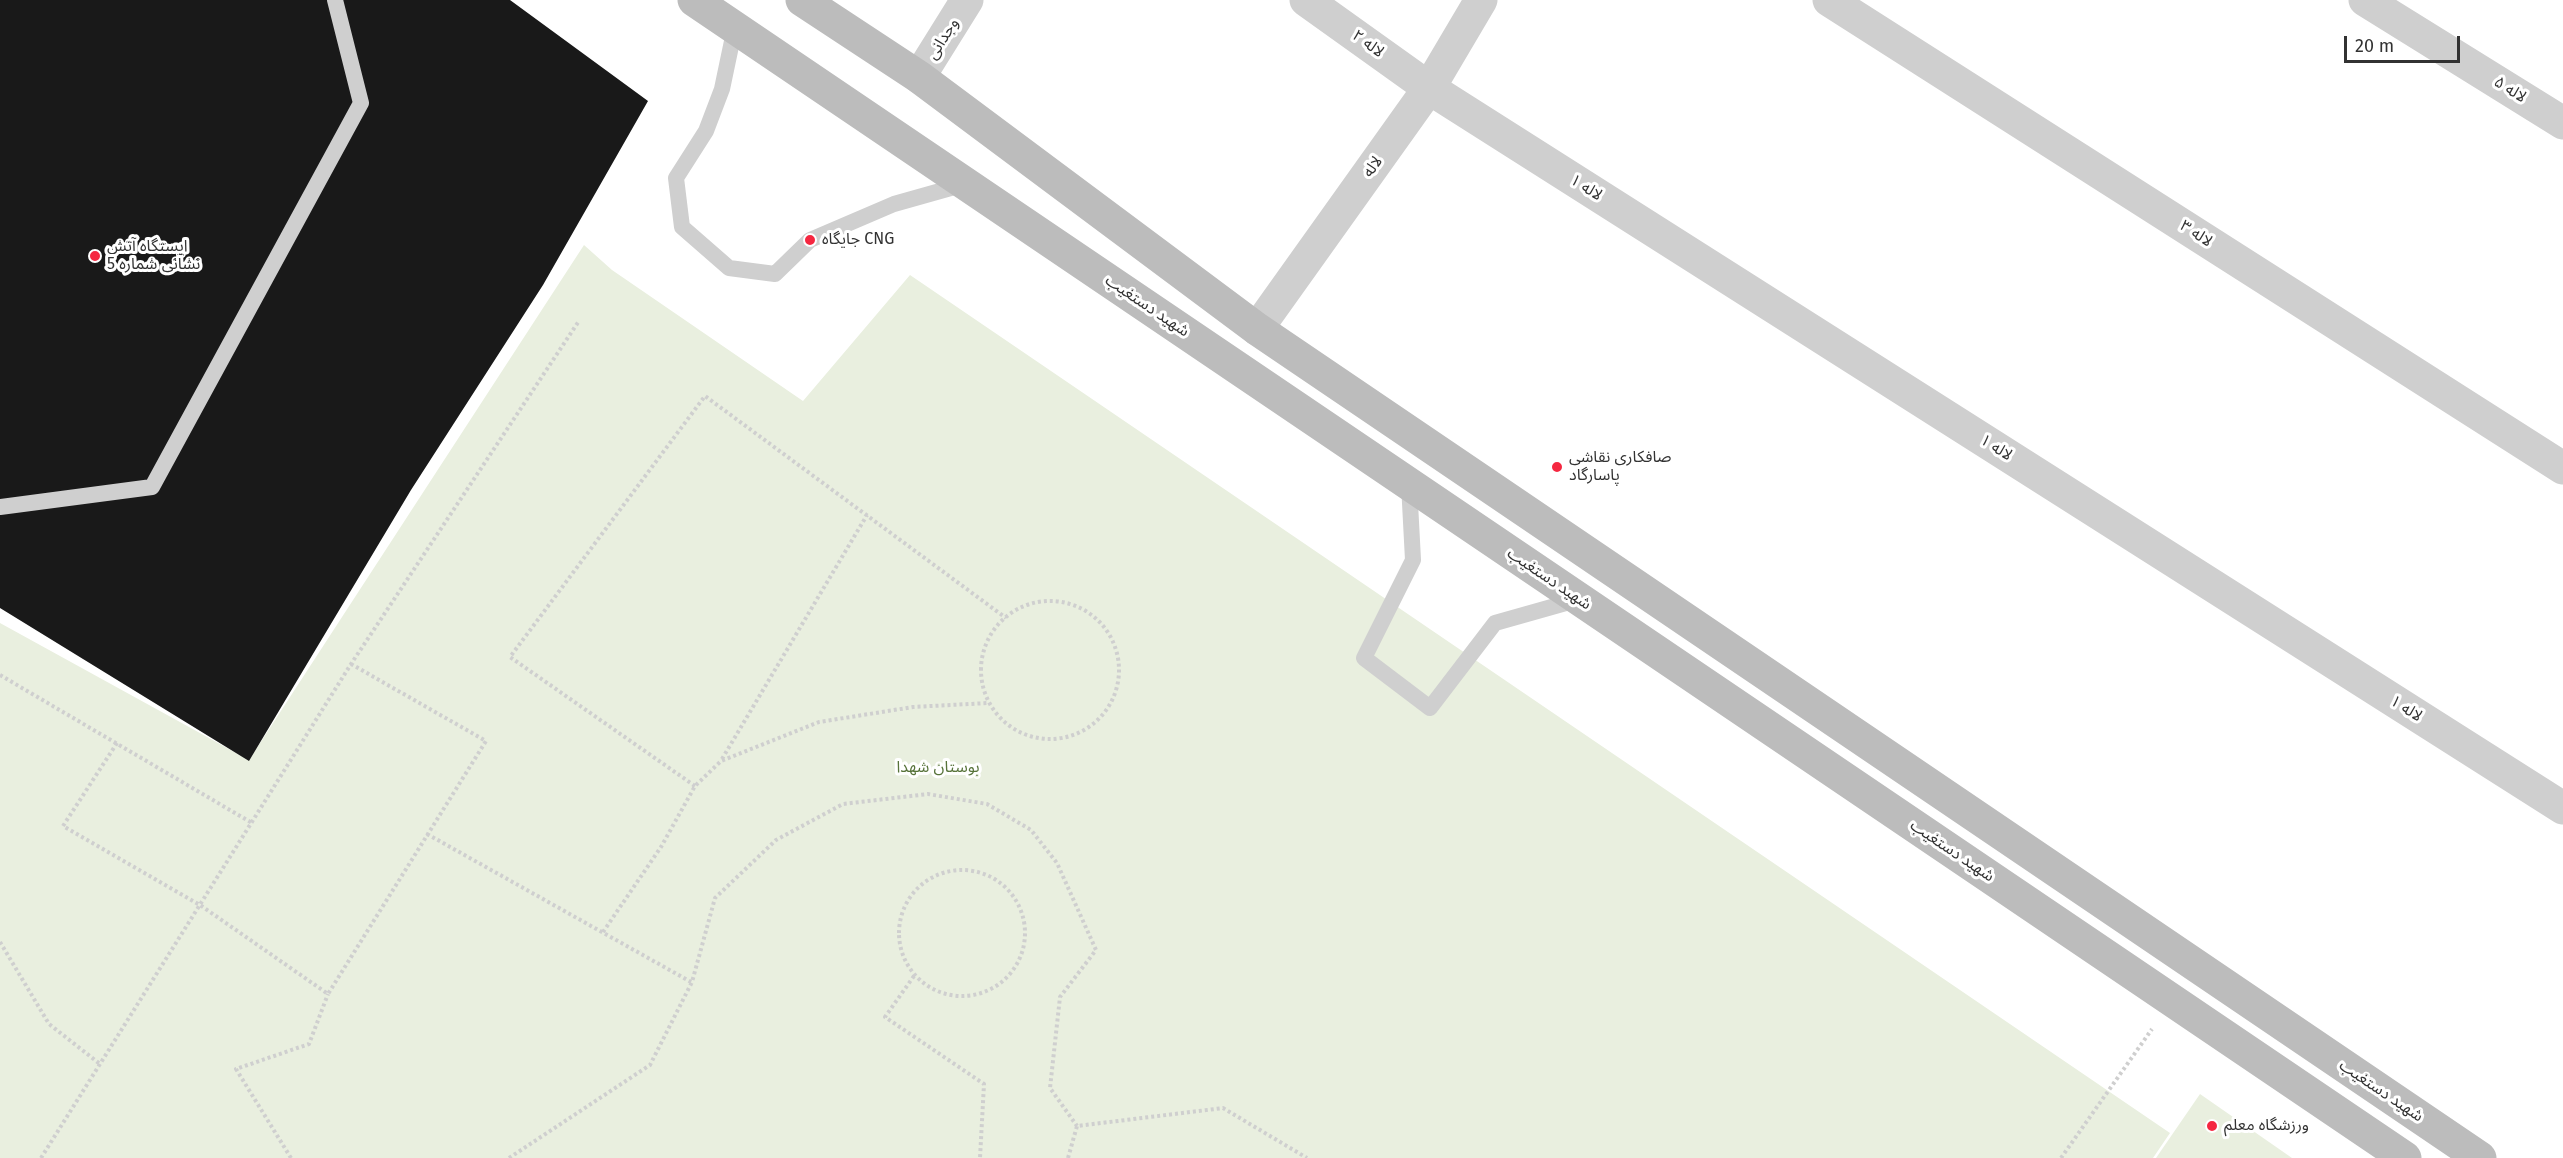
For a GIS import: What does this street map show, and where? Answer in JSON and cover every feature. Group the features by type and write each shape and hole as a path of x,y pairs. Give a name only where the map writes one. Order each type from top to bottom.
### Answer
{"main road":[{"name":"شهید دستغیب","path":"694,0 2405,1158"},
{"name":"شهید دستغیب","path":"802,0 919,77 1257,329 2480,1158"}],"street":[{"name":"وجدانی","path":"919,77 967,0"},
{"name":"لاله ۲","path":"1306,0 1429,88"},
{"name":"لاله","path":"1257,329 1429,88 1481,0"},
{"name":"لاله ۳","path":"1829,0 2563,468"},
{"name":"لاله ۵","path":"2365,0 2563,123"},
{"name":"لاله ۱","path":"1429,88 2563,808"}],"lane":[{"path":"0,507 152,488 361,103 335,0"},
{"path":"735,27 722,89 706,131 676,178 682,227 729,268 776,274 810,240 894,204 967,183"},
{"path":"1409,484 1413,560 1364,658 1430,708 1495,623 1580,599"}],"path":[{"path":"41,1158 351,664 579,321"},
{"path":"695,786 510,657 705,396 1006,618"},
{"path":"603,932 661,847 695,786 721,761 867,515"},
{"path":"1053,599 1088,611 1113,638 1120,674 1109,709 1083,733 1047,741 1012,730 988,703 980,667 991,632 1018,608 1053,599"},
{"path":"291,1158 236,1070 309,1044 328,994 486,741 351,664"},
{"path":"0,675 252,823"},
{"path":"721,761 819,722 913,708 988,703"},
{"path":"117,743 63,825 200,905 328,994"},
{"path":"509,1158 650,1065 692,982 716,898 776,840 843,804 928,794 987,804 1031,830 1057,862 1096,950 1060,997 1050,1088 1077,1126"},
{"path":"428,834 692,982"},
{"path":"968,869 997,880 1017,902 1026,932 1018,962 999,985 970,997 939,993 914,976 900,949 899,919 913,891 938,873 958,870 968,869"},
{"path":"0,942 49,1023 100,1064"},
{"path":"914,976 885,1017 984,1084 980,1158"},
{"path":"2061,1158 2172,1000"},
{"path":"1077,1126 1223,1108 1299,1156 1307,1158"},
{"path":"1068,1158 1077,1126"}],"green space":[{"name":"بوستان شهدا","path":"584,245 612,270 803,401 910,275 2170,1133 2153,1158 0,1158 0,623 249,760"},
{"name":"ورزشگاه معلم","path":"2200,1094 2292,1158 2156,1158"}],"building":[{"path":"0,0 510,0 648,101 543,285 411,490 249,761 0,608"}],"place":[{"name":"جایگاه CNG","path":"810,240"},
{"name":"ایستگاه آتش نشانی شماره 5","path":"95,256"},
{"name":"صافکاری نقاشی پاسارگاد","path":"1557,467"},
{"name":"ورزشگاه معلم","path":"2212,1126"}]}
